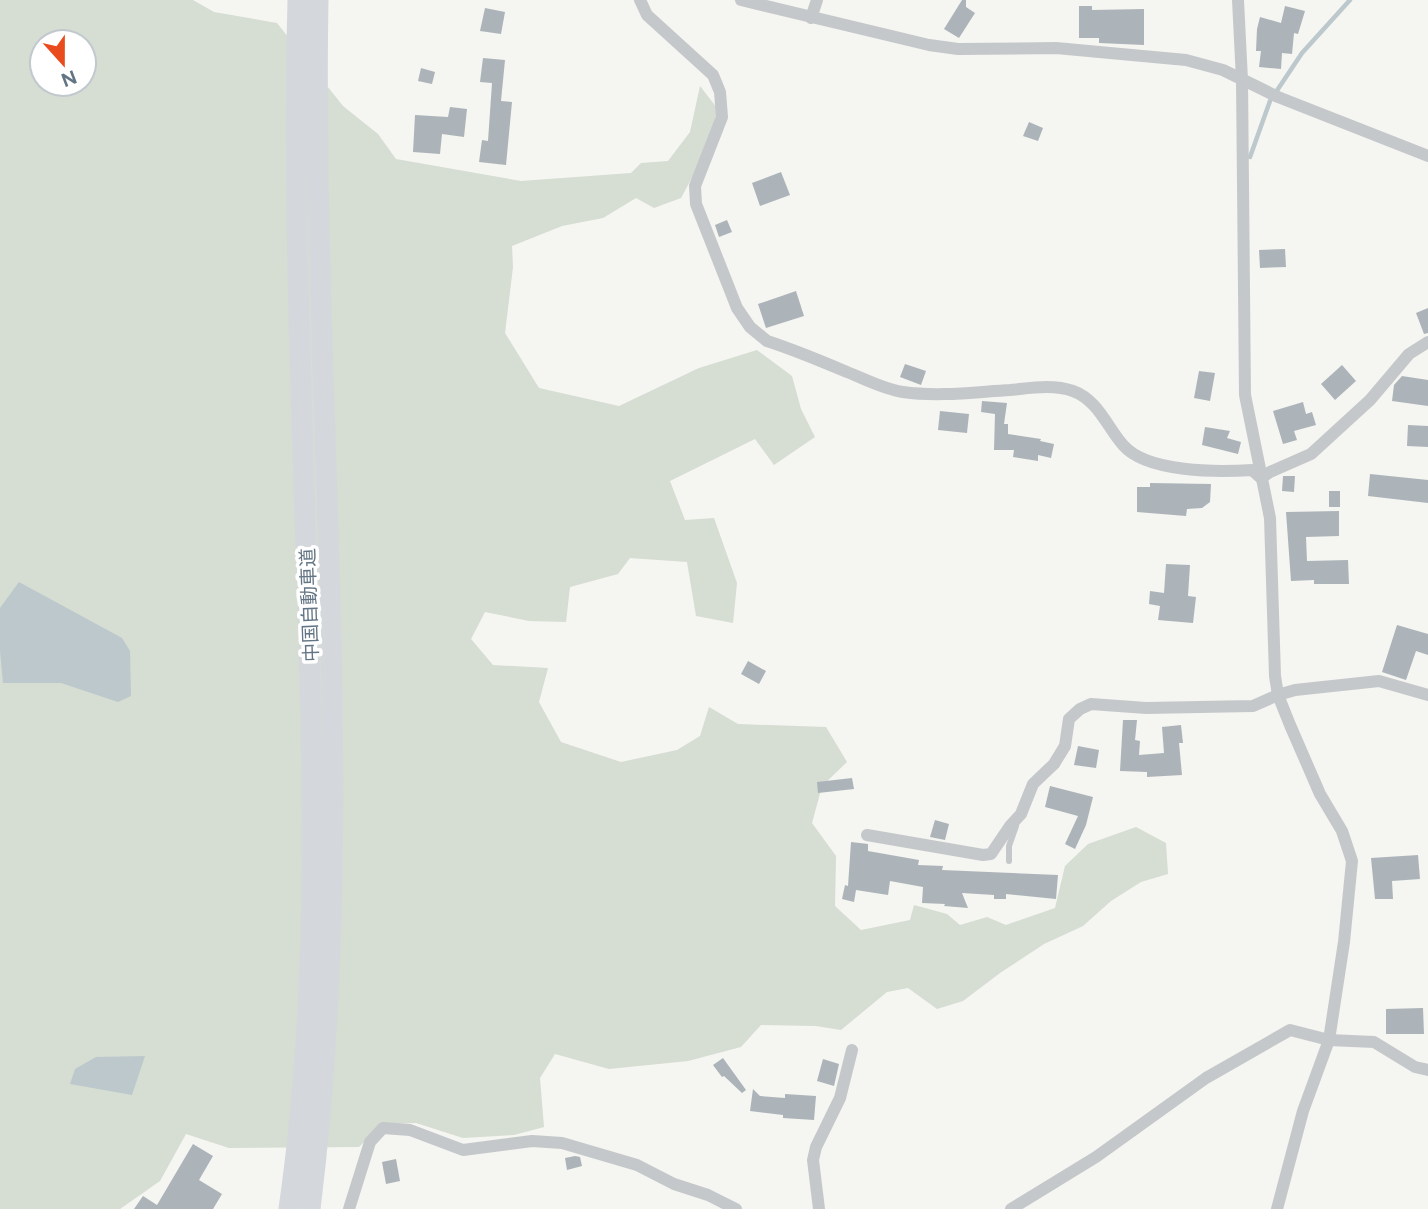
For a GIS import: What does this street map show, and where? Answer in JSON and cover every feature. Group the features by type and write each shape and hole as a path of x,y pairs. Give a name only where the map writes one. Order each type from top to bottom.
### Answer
{"highway":[{"name":"中国自動車道","path":"289,1209 302,1104 312,856 312,702 296,93 298,0"},
{"name":"中国自動車道","path":"310,1209 330,990 334,707 319,245 318,0"}],"street":[{"path":"640,0 647,15 712,75 720,92 722,117 695,186 696,204 737,308 750,327 767,341 902,392 961,393 1042,387 1074,392 1096,407 1125,447 1136,456 1150,462 1190,469 1252,470 1261,478"},
{"path":"741,0 929,45 958,49 1056,47 1186,60 1223,70 1278,97 1428,156"},
{"path":"811,18 817,0"},
{"path":"1238,0 1242,80 1245,395 1270,519 1275,676 1278,695 1320,794 1342,831 1352,861 1344,942 1329,1040 1303,1111 1277,1209"},
{"path":"1261,478 1311,454 1370,400 1409,354 1428,342"},
{"path":"867,835 990,854 1021,814 1033,784 1054,764 1065,746 1069,719 1091,704 1146,708 1253,706 1295,690 1379,681 1428,695"},
{"path":"1011,1209 1096,1157 1206,1078 1290,1030 1329,1040 1374,1042 1415,1067 1428,1070"},
{"path":"819,1209 813,1160 816,1147 840,1098 852,1050"},
{"path":"349,1209 370,1142 383,1128 410,1130 463,1150 532,1140 562,1143 637,1165 674,1184 708,1195 736,1209"}],"lane":[{"path":"1009,861 1009,846 1021,814"}],"shaded area":[{"path":"0,0 193,0 214,12 277,23 343,106 378,134 396,159 521,181 631,173 641,163 668,161 690,132 700,86 717,108 712,140 681,198 654,208 636,198 603,218 562,226 512,246 513,267 505,333 539,388 619,406 699,368 757,350 792,376 801,409 815,437 774,465 755,439 670,481 685,520 714,518 737,583 733,623 696,616 687,562 630,558 618,574 570,587 566,622 529,621 485,612 471,639 493,665 548,668 539,702 561,742 621,762 677,750 700,736 709,707 738,724 826,727 847,762 822,786 812,823 836,856 835,906 861,930 910,920 914,905 947,914 960,925 987,917 1006,925 1055,908 1065,866 1088,844 1136,827 1166,843 1168,874 1141,882 1111,901 1083,926 1044,944 963,1001 937,1009 908,988 887,992 841,1030 816,1026 761,1025 741,1047 688,1061 609,1069 555,1054 540,1078 544,1127 514,1135 463,1138 416,1123 382,1124 359,1147 229,1148 186,1134 160,1181 120,1209 0,1209"},
{"path":"19,582 122,638 130,651 131,696 118,702 61,683 3,683 0,608"},
{"path":"145,1056 132,1095 70,1084 75,1069 96,1057"}],"building":[{"path":"962,0 966,0 966,7 975,13 959,38 944,29"},
{"path":"1079,6 1092,6 1092,10 1144,9 1144,45 1099,43 1099,38 1079,38"},
{"path":"1285,6 1305,11 1298,34 1294,33 1292,54 1282,53 1281,69 1259,67 1261,51 1256,51 1260,17 1281,23"},
{"path":"485,8 505,12 501,34 480,31"},
{"path":"483,58 505,60 501,101 512,102 506,165 479,162 482,140 488,141 492,83 480,82"},
{"path":"421,68 435,72 432,84 418,81"},
{"path":"450,107 467,109 464,137 442,134 440,154 413,152 415,115 448,117"},
{"path":"1029,122 1043,128 1038,141 1023,136"},
{"path":"781,172 790,195 760,206 752,183"},
{"path":"727,220 732,232 719,237 715,225"},
{"path":"1285,249 1286,267 1260,268 1259,250"},
{"path":"796,291 804,316 766,328 758,304"},
{"path":"1428,308 1428,333 1424,334 1416,313"},
{"path":"905,364 926,371 921,385 900,377"},
{"path":"1342,365 1356,381 1335,400 1321,384"},
{"path":"1199,371 1215,373 1210,401 1194,398"},
{"path":"1402,376 1428,380 1428,406 1392,401 1394,385"},
{"path":"982,401 1007,403 1004,424 1008,424 1008,434 1041,439 1040,441 1054,444 1051,458 1038,455 1038,461 1013,457 1014,450 994,450 995,414 981,412"},
{"path":"1303,402 1306,414 1312,412 1316,425 1294,431 1297,440 1283,444 1273,411"},
{"path":"940,411 969,414 967,433 938,430"},
{"path":"1408,425 1428,426 1428,447 1407,446"},
{"path":"1205,427 1230,431 1227,438 1241,442 1238,454 1202,445"},
{"path":"1370,474 1428,480 1428,503 1368,496"},
{"path":"1283,476 1295,476 1294,492 1282,491"},
{"path":"1150,483 1211,484 1210,502 1202,508 1187,509 1186,516 1137,512 1137,487 1150,487"},
{"path":"1329,491 1340,491 1340,507 1329,507"},
{"path":"1339,511 1339,536 1306,537 1307,561 1348,560 1349,584 1314,584 1314,580 1291,581 1286,512"},
{"path":"1166,564 1190,565 1188,596 1196,597 1193,623 1158,620 1160,606 1149,604 1150,591 1164,593"},
{"path":"1397,625 1428,634 1428,655 1416,651 1406,680 1382,672"},
{"path":"748,661 766,671 759,684 741,674"},
{"path":"1123,720 1137,720 1135,740 1140,741 1139,755 1164,753 1162,727 1181,725 1183,743 1179,743 1182,775 1147,777 1147,772 1120,771"},
{"path":"1078,746 1099,750 1096,768 1074,765"},
{"path":"852,778 854,789 818,793 817,782"},
{"path":"1050,786 1093,797 1086,825 1075,849 1065,844 1078,816 1045,807"},
{"path":"935,820 949,824 945,840 930,837"},
{"path":"851,842 868,844 868,851 919,860 918,865 943,866 942,870 1058,875 1056,899 1006,894 1006,899 994,899 994,895 962,893 968,908 944,906 945,904 922,903 923,887 890,881 888,895 856,890 854,902 842,899 845,885 848,886"},
{"path":"1418,855 1420,879 1392,881 1393,899 1375,899 1371,858"},
{"path":"1423,1008 1424,1034 1386,1034 1386,1009"},
{"path":"723,1058 746,1090 742,1093 722,1077 713,1065"},
{"path":"823,1059 839,1064 834,1086 817,1081"},
{"path":"753,1089 760,1096 816,1096 814,1120 783,1118 783,1115 750,1111"},
{"path":"193,1144 213,1156 199,1180 222,1194 213,1209 134,1209 143,1196 157,1205"},
{"path":"580,1157 582,1166 567,1170 565,1158"},
{"path":"396,1159 400,1181 386,1184 382,1162"}],"waterway":[{"path":"1250,157 1270,101 1302,53 1350,0"}]}
